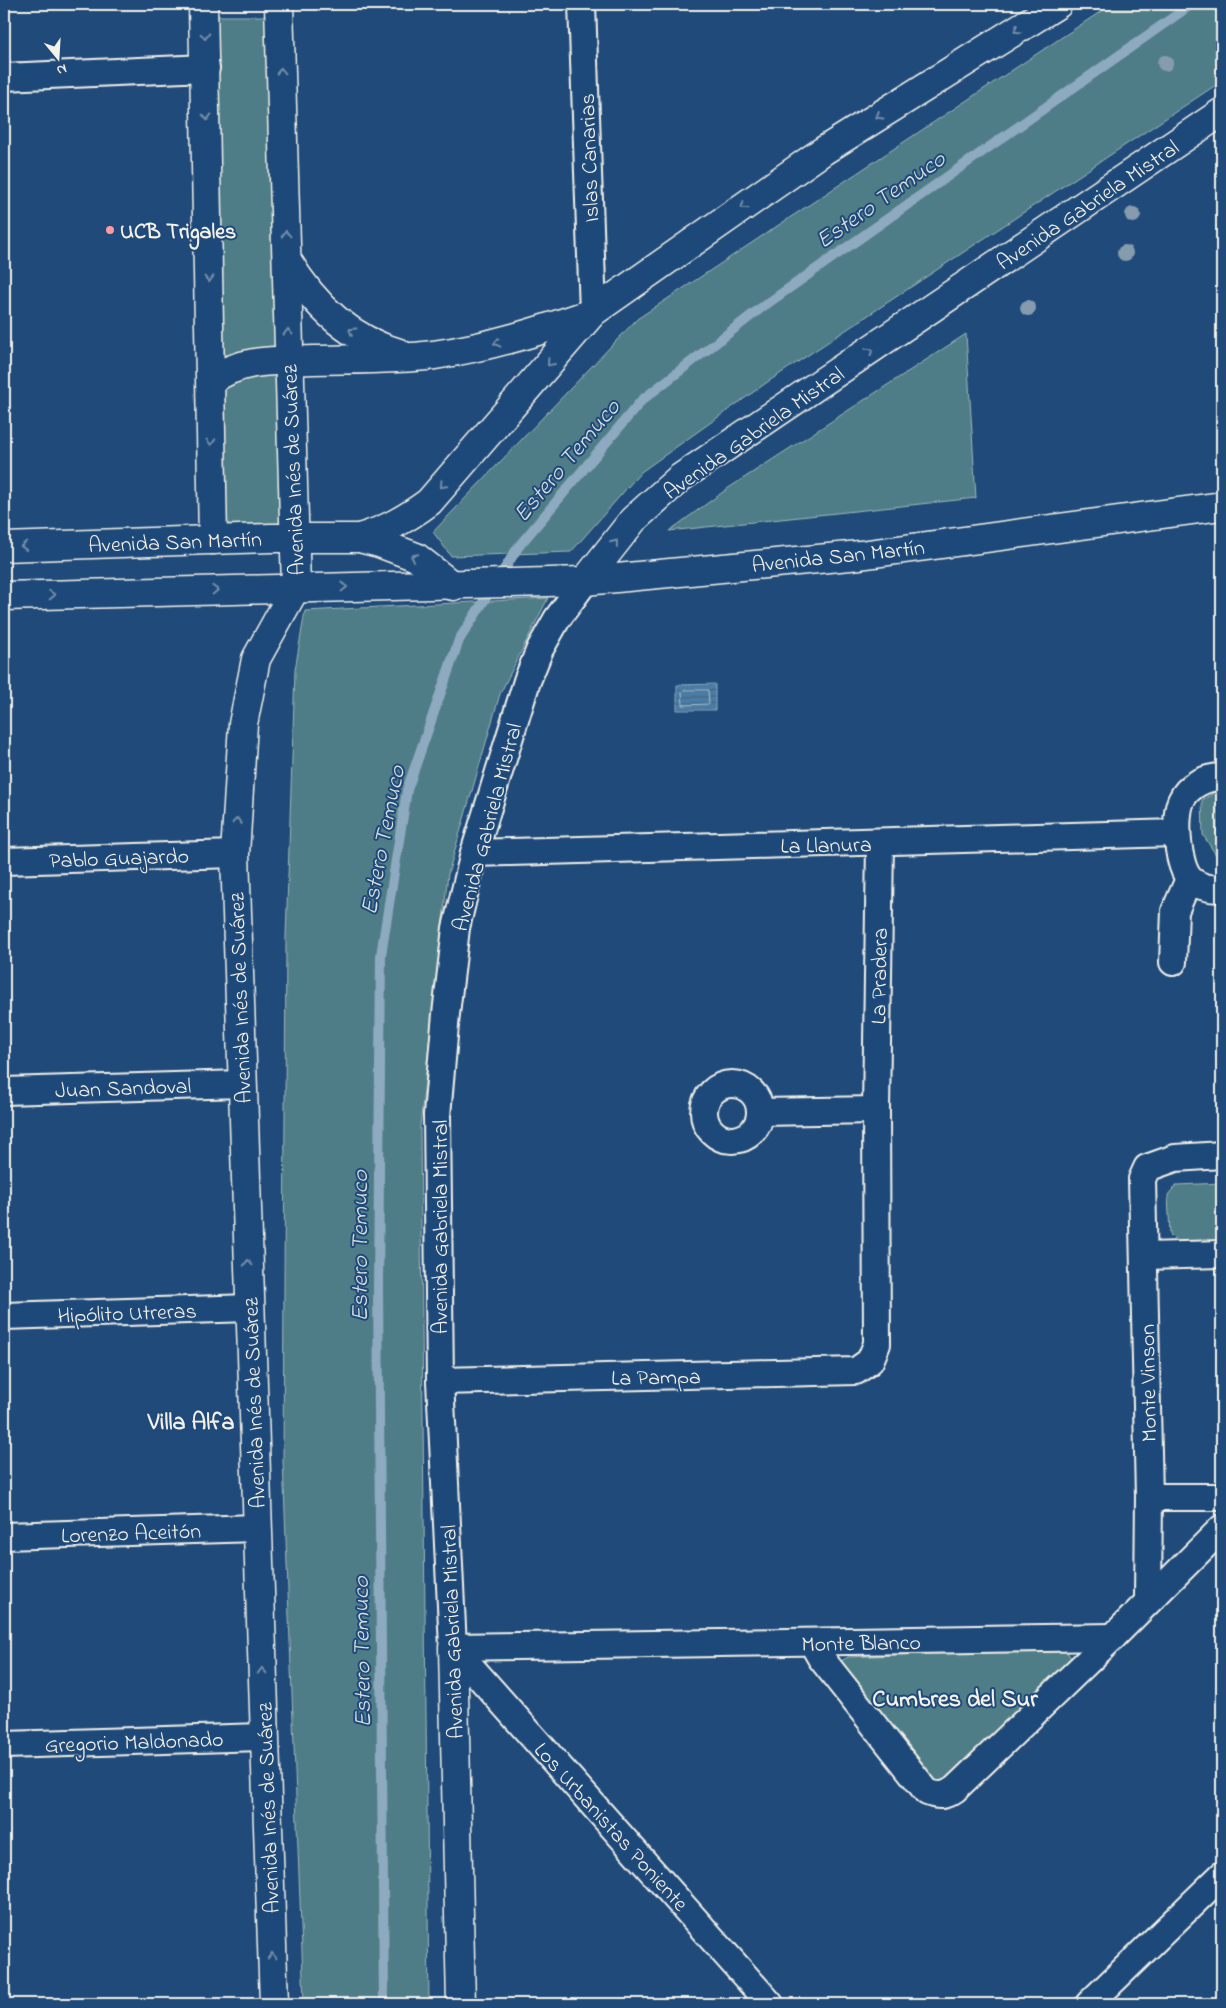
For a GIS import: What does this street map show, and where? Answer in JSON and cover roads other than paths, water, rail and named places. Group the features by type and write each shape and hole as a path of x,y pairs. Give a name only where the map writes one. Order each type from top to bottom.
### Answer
{"main road":[{"path":"203,4 206,68 213,540"},
{"name":"Avenida Inés de Suárez","path":"274,2004 234,854 243,724 256,659 296,587 279,4"},
{"path":"359,538 391,527 429,502 593,312 823,151 1058,4"},
{"name":"Avenida Gabriela Mistral","path":"585,581 633,520 680,478 1222,112"},
{"path":"287,260 299,281 331,316 370,342 412,357"},
{"path":"210,381 224,371 240,365 270,360 412,357 472,349 512,340 593,312"},
{"name":"Avenida San Martín","path":"4,596 296,587 453,586 539,581 585,581 860,555 1222,506"},
{"name":"Avenida San Martín","path":"4,547 213,540 359,538 379,542 416,557 453,586"},
{"name":"Avenida Gabriela Mistral","path":"453,1648 461,2004"}],"street":[{"name":"Islas Canarias","path":"582,4 593,312"},
{"path":"4,78 206,68"},
{"name":"Avenida Gabriela Mistral","path":"453,1648 440,1381 438,1115 446,1014 456,928 474,853 527,681 540,649 557,620 585,581"},
{"path":"1222,777 1200,782 1188,790 1180,801 1177,833 1183,866 1190,879 1201,886 1222,889"},
{"name":"La Llanura","path":"474,853 880,843 1177,833"},
{"name":"La Pradera","path":"870,1362 877,1344 876,1110 880,843"},
{"name":"Pablo Guajardo","path":"4,861 234,854"},
{"path":"1173,962 1175,911 1190,879"},
{"name":"Juan Sandoval","path":"4,1091 242,1084"},
{"path":"760,1112 876,1110"},
{"name":"Monte Vinson","path":"1148,1599 1149,1497 1142,1179 1147,1168 1175,1158 1222,1155"},
{"path":"1145,1256 1222,1254"},
{"name":"Hipólito Utreras","path":"4,1316 250,1308"},
{"name":"La Pampa","path":"440,1381 856,1371 870,1362"},
{"path":"1149,1497 1222,1498"},
{"name":"Lorenzo Aceitón","path":"4,1536 257,1528"},
{"path":"813,1644 821,1658 927,1792 936,1796 945,1796 955,1789 1113,1637 1148,1599 1222,1528"},
{"name":"Monte Blanco","path":"453,1648 813,1644 1113,1637"},
{"name":"Los Urbanistas Poniente","path":"453,1648 770,2004"},
{"name":"Gregorio Maldonado","path":"4,1745 265,1737"},
{"path":"1089,2004 1222,1875"}],"water":[{"path":"715,684 715,710 677,710 677,685"}],"waterway":[{"name":"Estero Temuco","path":"384,2004 378,1287 381,955 407,790 459,640 519,546 642,400 761,308 1192,4"}],"place":[{"name":"UCB Trigales","path":"110,230"}],"district":[{"name":"Villa Alfa","path":"191,1421"},
{"name":"Cumbres del Sur","path":"955,1698"}]}
